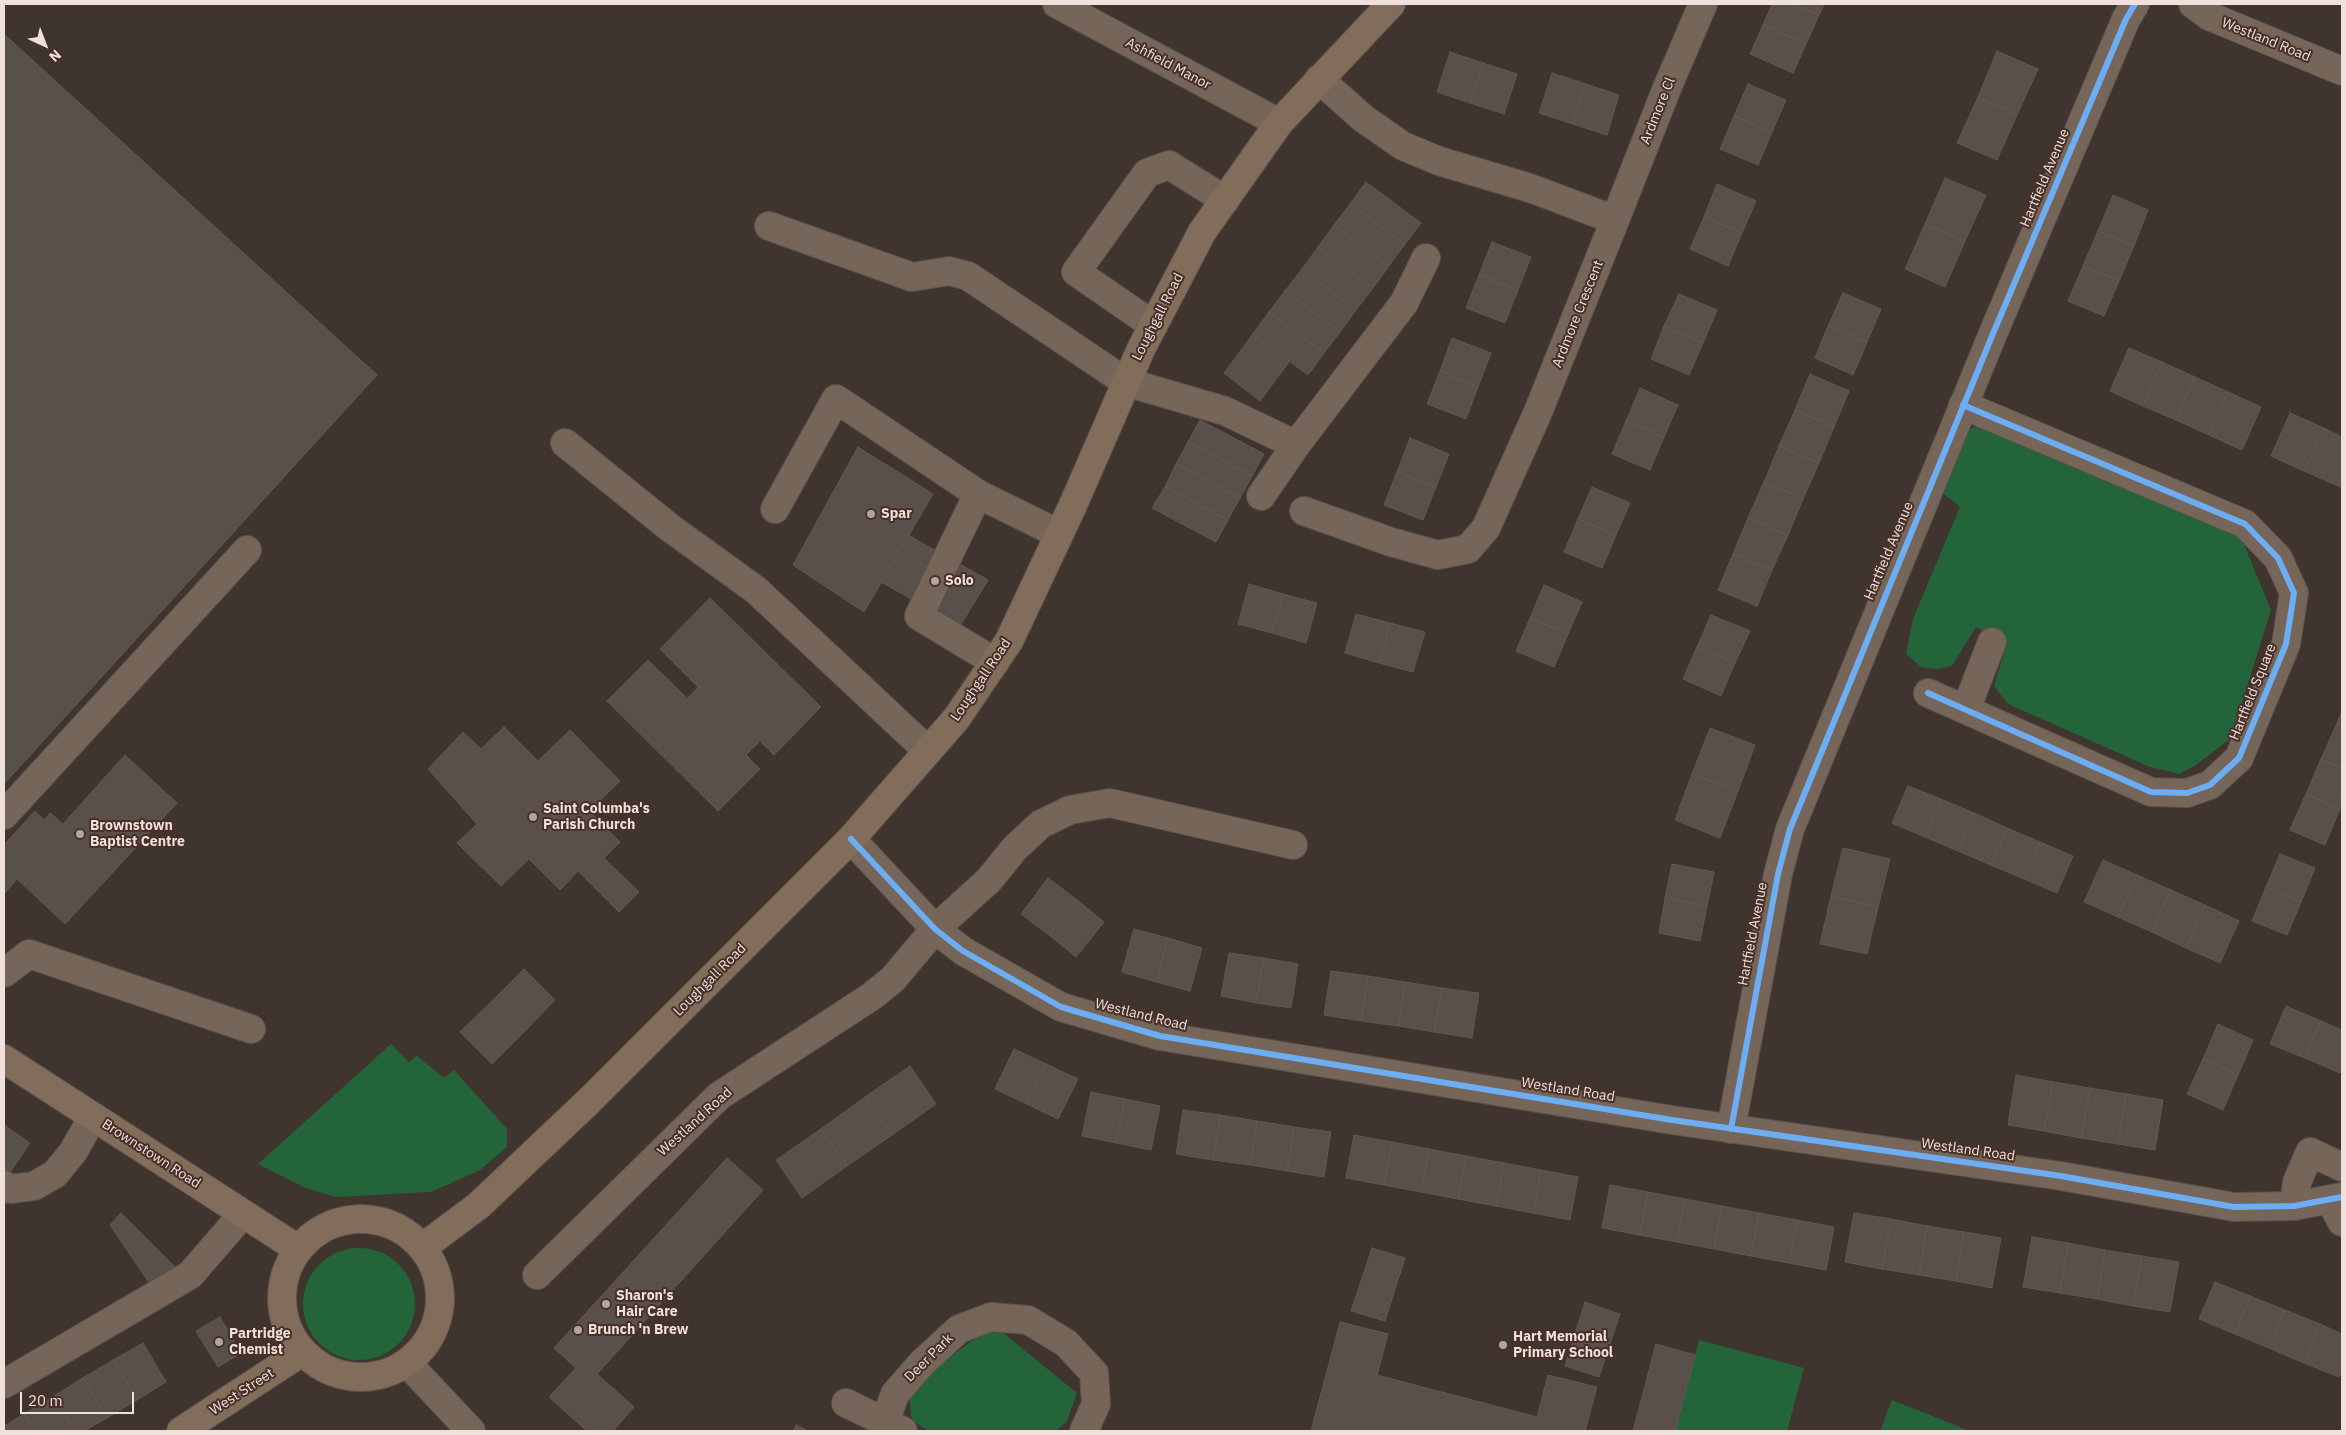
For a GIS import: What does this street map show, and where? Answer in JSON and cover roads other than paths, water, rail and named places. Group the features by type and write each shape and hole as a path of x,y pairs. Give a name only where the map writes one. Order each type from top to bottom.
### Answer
{"main road":[{"name":"Loughgall Road","path":"423,1247 478,1206 590,1100 851,840 956,719 1009,640 1059,534 1126,382 1153,325 1202,232 1279,123 1391,4"},
{"name":"Brownstown Road","path":"4,1060 298,1249"},
{"path":"360,1218 384,1222 405,1232 423,1247 436,1270 441,1296 438,1322 426,1345 407,1364 386,1374 364,1378 341,1375 320,1366 302,1352 290,1334 283,1312 282,1290 287,1269 298,1249 315,1233 337,1222 360,1218"},
{"name":"West Street","path":"181,1431 302,1352"}],"street":[{"name":"Ashfield Manor","path":"1057,4 1279,123"},
{"name":"Ardmore Cl","path":"1615,220 1667,88 1703,4"},
{"name":"Hartfield Avenue","path":"1731,1129 1778,874 1790,829 1963,406 2126,19 2135,4"},
{"name":"Westland Road","path":"2193,4 2209,16 2342,71"},
{"path":"1320,79 1364,119 1403,146 1439,161 1530,188 1615,220"},
{"path":"1153,325 1076,272 1147,173 1169,165 1225,200"},
{"name":"Ardmore Crescent","path":"1304,511 1391,542 1438,555 1468,549 1486,528 1534,421 1615,220"},
{"path":"769,226 912,277 949,271 968,276 1126,382 1225,411 1296,445"},
{"path":"1261,496 1296,445 1404,303 1426,258"},
{"path":"775,509 836,399 978,494 1059,534"},
{"name":"Hartfield Square","path":"1928,693 2151,792 2187,793 2210,785 2239,758 2286,644 2294,593 2278,558 2245,524 1963,406"},
{"path":"565,443 669,527 756,590 928,752"},
{"path":"978,494 919,616 994,662"},
{"path":"4,814 247,550"},
{"path":"1966,709 1992,642"},
{"path":"935,929 989,880 1015,848 1041,824 1070,810 1110,803 1293,845"},
{"name":"Westland Road","path":"851,840 935,929 964,952 1061,1007 1160,1036 1731,1129 2061,1176 2234,1207 2338,1206"},
{"name":"Westland Road","path":"537,1275 719,1096 872,996 893,979 935,929"},
{"path":"4,973 29,954 251,1029"},
{"path":"4,1185 10,1189 34,1186 55,1174 73,1152 93,1117"},
{"path":"2294,1206 2297,1182 2310,1152 2342,1166"},
{"path":"4,1384 190,1274 243,1214"},
{"name":"Deer Park","path":"846,1403 894,1426 895,1394 922,1363 959,1329 991,1316 1028,1320 1066,1343 1094,1373 1096,1404 1084,1431"},
{"path":"407,1364 471,1431"}],"place":[{"name":"Spar","path":"871,514"},
{"name":"Solo","path":"935,581"},
{"name":"Saint Columba's Parish Church","path":"533,817"},
{"name":"Brownstown Baptist Centre","path":"80,834"},
{"name":"Sharon's Hair Care","path":"606,1304"},
{"name":"Brunch 'n Brew","path":"578,1330"},
{"name":"Partridge Chemist","path":"219,1342"},
{"name":"Hart Memorial Primary School","path":"1503,1345"}]}
